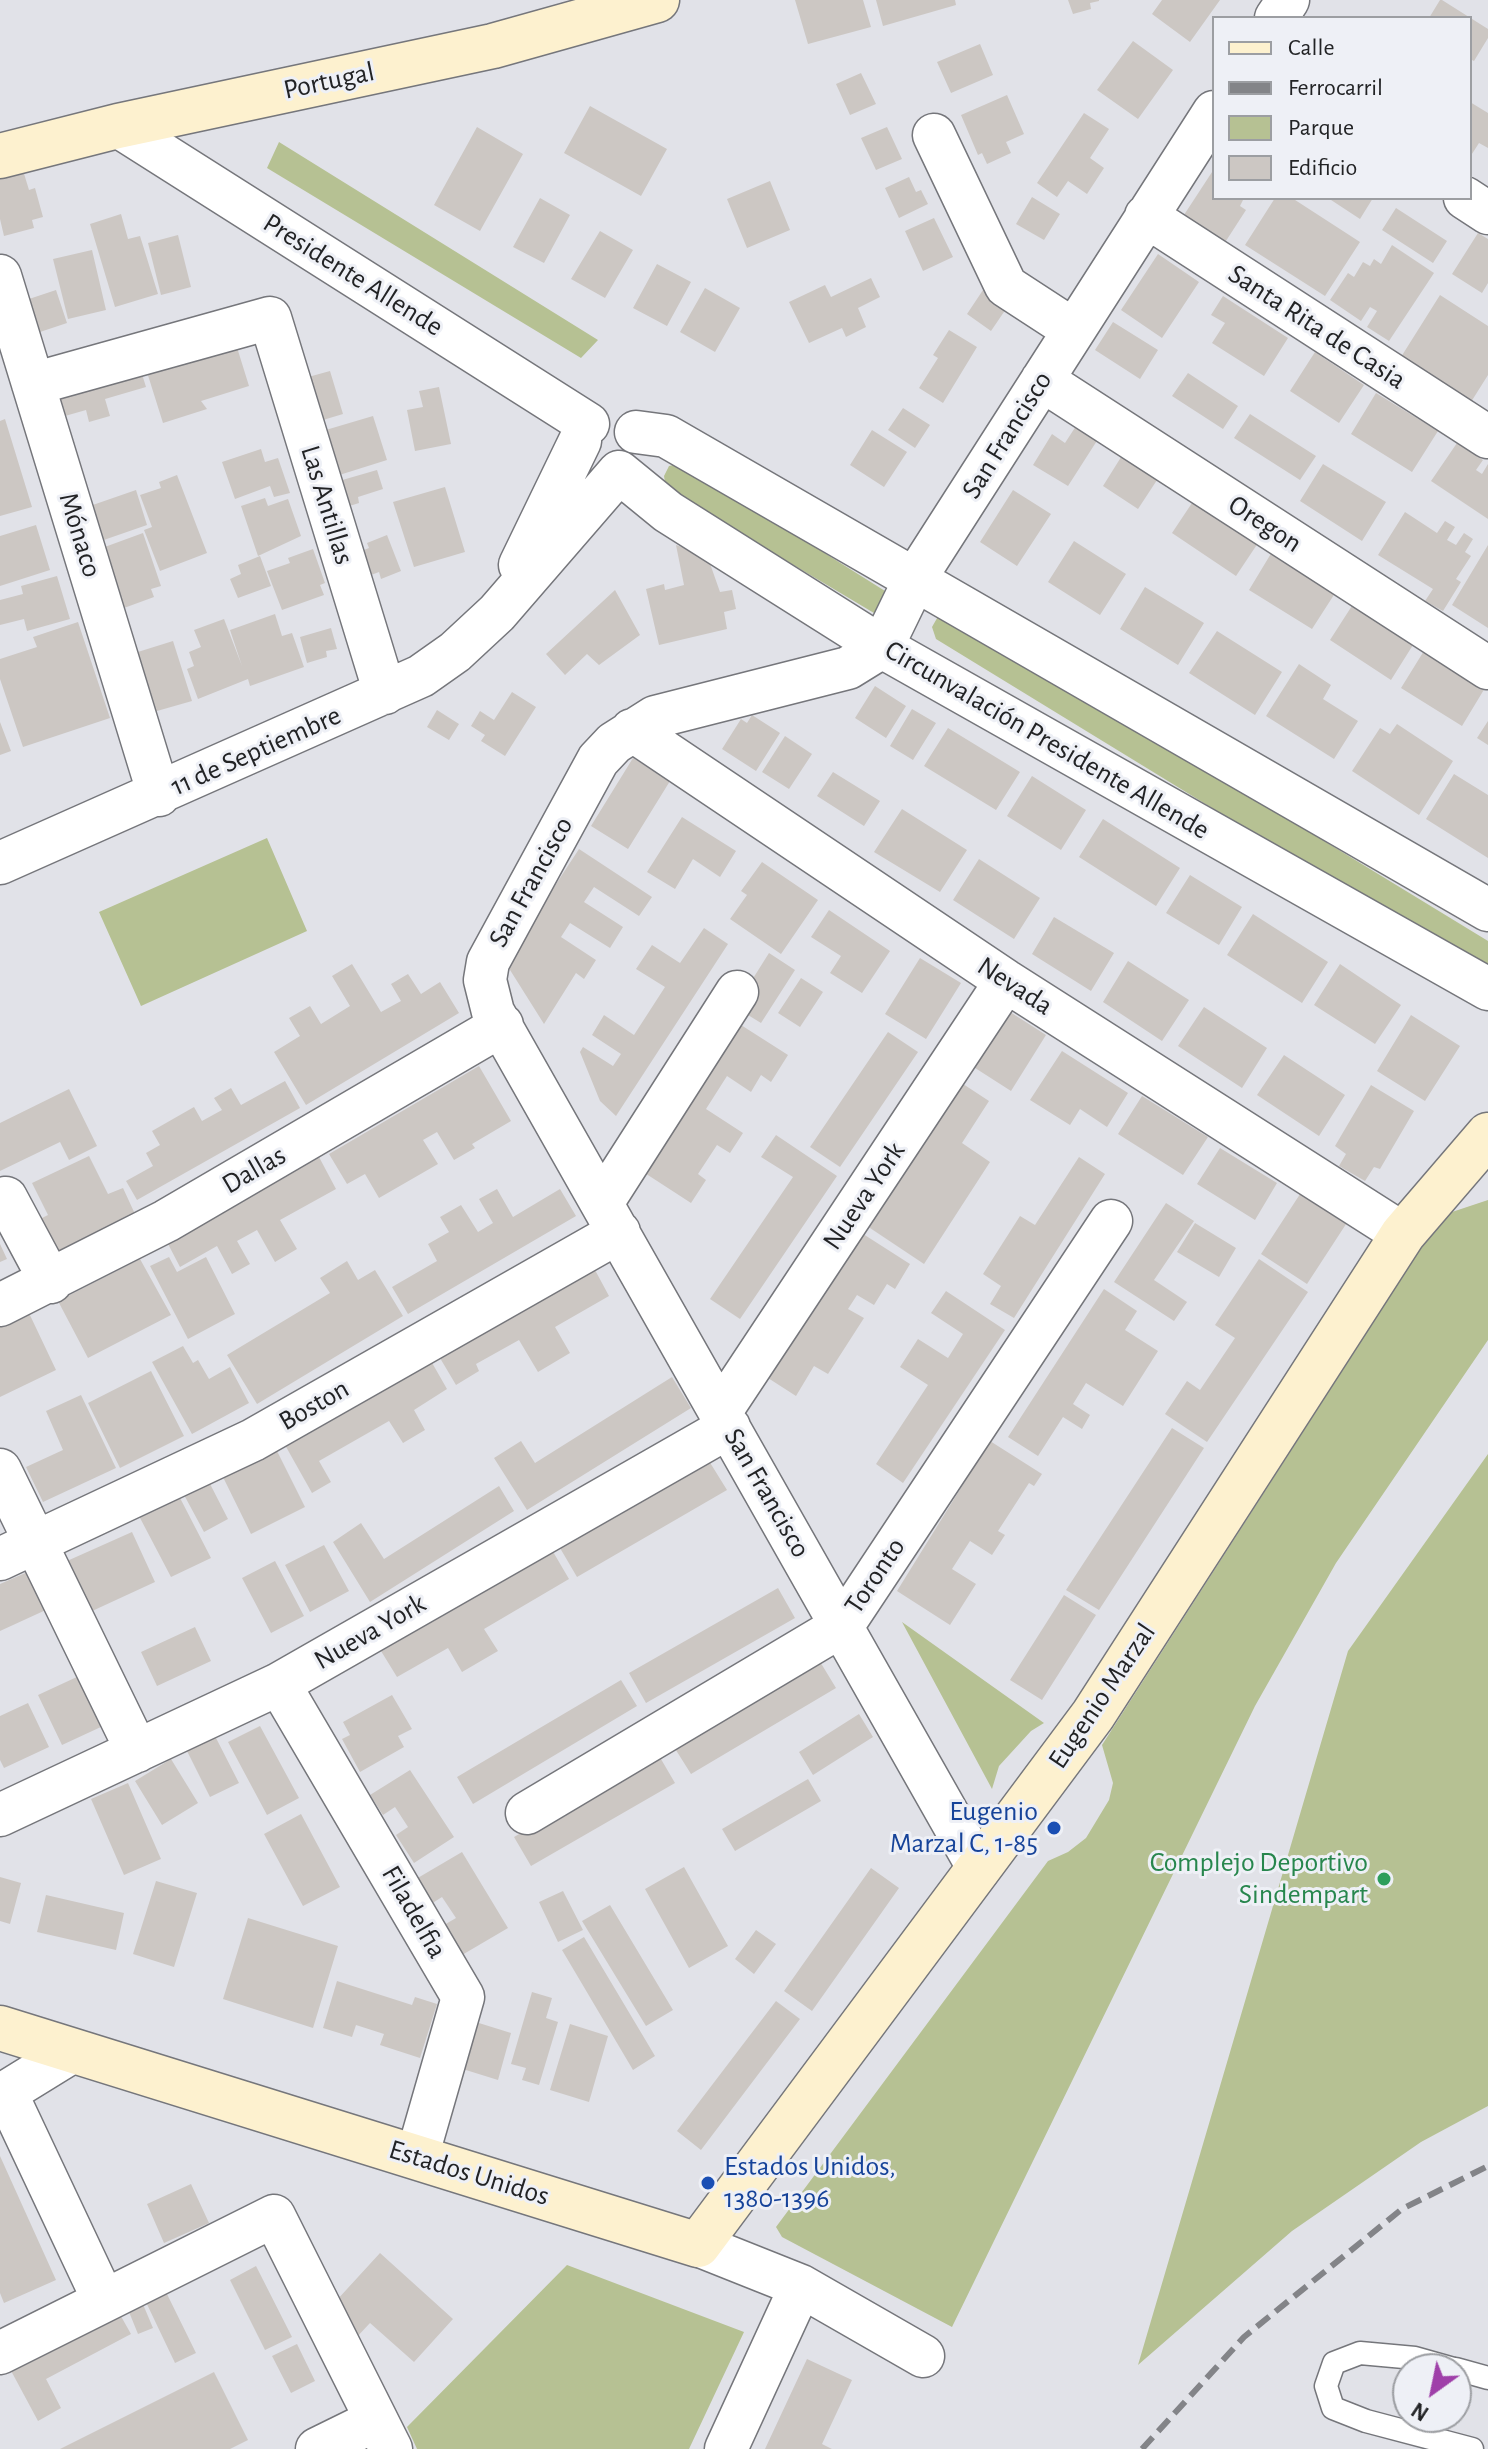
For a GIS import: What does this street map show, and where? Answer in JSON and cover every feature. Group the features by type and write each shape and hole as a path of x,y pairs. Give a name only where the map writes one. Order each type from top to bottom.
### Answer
{"main road":[{"name":"Portugal","path":"0,156 118,126 493,46 657,0"},
{"name":"Eugenio Marzal","path":"698,2245 1093,1715 1403,1234 1488,1135"},
{"name":"Estados Unidos","path":"0,2028 698,2245"}],"street":[{"name":"San Francisco","path":"979,1869 502,1025 488,996 488,962 598,760 632,730 679,709 848,668 882,647 916,577 1072,329 1212,115"},
{"name":"Presidente Allende","path":"118,126 584,432"},
{"path":"934,135 1006,286 1072,329"},
{"path":"1468,200 1488,213"},
{"name":"Santa Rita de Casia","path":"1146,216 1488,437"},
{"name":"Mónaco","path":"0,276 159,795"},
{"name":"Las Antillas","path":"33,384 270,318 385,693"},
{"name":"Oregon","path":"1042,380 1488,668"},
{"path":"584,432 605,415 623,418 636,432 639,441 634,459 619,472"},
{"name":"Circunvalación Presidente Allende","path":"584,432 584,459 591,467 609,473 619,472 668,512 882,647 1488,989"},
{"name":"11 de Septiembre","path":"497,613 584,432"},
{"path":"636,432 666,436 916,577 1488,910"},
{"name":"11 de Septiembre","path":"0,863 421,676 455,652 497,613 619,472"},
{"name":"Nevada","path":"632,730 1006,981 1403,1234"},
{"name":"Nueva York","path":"0,1815 279,1684 725,1419 1006,981"},
{"name":"Boston","path":"17,1551 253,1440 610,1217 737,992"},
{"name":"Dallas","path":"0,1305 51,1282 166,1221 502,1025"},
{"path":"6,1198 51,1282"},
{"name":"Toronto","path":"527,1813 843,1625 1111,1221"},
{"path":"0,1470 17,1551 137,1751"},
{"name":"Filadelfia","path":"279,1684 463,1997 417,2157"},
{"path":"73,2051 3,2095 104,2301"},
{"path":"0,2353 274,2216 383,2434 317,2449"},
{"name":"Estados Unidos","path":"698,2245 801,2286 923,2356"},
{"path":"726,2449 801,2286"}],"lane":[{"path":"1392,2356 1360,2353 1334,2363 1326,2386 1333,2408 1392,2428"},
{"path":"1411,2433 1472,2449"}],"green space":[{"path":"279,142 598,340 581,358 267,168"},
{"path":"681,463 893,596 879,616 666,489 664,476 669,466"},
{"path":"940,613 957,617 1488,941 1488,977 936,639 932,627"},
{"path":"267,838 307,931 141,1006 99,912"},
{"path":"1488,1200 1488,1340 1336,1563 1255,1706 952,2327 782,2237 776,2227 1048,1861 1068,1852 1086,1838 1109,1800 1113,1783 1102,1745 1421,1248 1452,1212"},
{"name":"Complejo Deportivo Sindempart","path":"1488,1454 1488,2106 1421,2142 1292,2231 1138,2365 1348,1651"},
{"path":"902,1622 1044,1723 1031,1731 999,1766 992,1789"},
{"path":"567,2265 744,2332 689,2449 417,2449 407,2427"}],"building":[{"path":"795,0 863,0 871,27 808,44"},
{"path":"876,0 955,0 956,5 883,26"},
{"path":"1068,0 1099,1 1090,3 1091,9 1073,14"},
{"path":"1162,0 1220,0 1190,42 1152,14"},
{"path":"1442,0 1467,16 1430,16"},
{"path":"1472,19 1488,29 1488,38 1474,61"},
{"path":"1133,41 1173,70 1138,119 1097,90"},
{"path":"980,44 993,75 951,93 937,62"},
{"path":"861,73 876,104 850,115 836,84"},
{"path":"1007,95 1024,134 1006,142 1011,153 987,164 982,153 978,155 961,115"},
{"path":"1472,103 1488,113 1488,148 1479,143 1472,154"},
{"path":"590,106 667,149 641,196 564,153"},
{"path":"1084,113 1109,129 1090,158 1104,168 1087,194 1068,181 1057,197 1037,183"},
{"path":"477,127 523,154 480,231 434,205"},
{"path":"887,127 902,159 876,170 861,138"},
{"path":"22,167 29,190 35,188 43,217 32,220 34,228 4,236 0,219 0,173"},
{"path":"1212,172 1212,200 1243,200 1240,206 1246,210 1224,244 1182,218"},
{"path":"909,177 916,192 921,190 928,204 899,218 885,188"},
{"path":"770,181 790,230 747,248 727,199"},
{"path":"1032,197 1060,214 1044,240 1016,224"},
{"path":"540,198 570,215 544,263 513,247"},
{"path":"1274,200 1295,200 1360,242 1325,296 1245,245"},
{"path":"1331,200 1372,200 1360,219"},
{"path":"1396,208 1447,241 1433,263 1382,230"},
{"path":"121,214 128,239 140,236 158,294 115,307 90,224"},
{"path":"934,218 953,257 923,271 905,231"},
{"path":"600,231 633,250 605,298 571,279"},
{"path":"1478,233 1488,239 1488,283 1482,293 1452,274"},
{"path":"178,235 191,287 161,295 148,243"},
{"path":"1392,245 1434,273 1389,341 1367,327 1377,311 1370,307 1361,321 1330,300 1348,273 1354,277 1363,262 1370,266 1374,259 1381,264"},
{"path":"92,250 106,310 68,319 53,259"},
{"path":"1158,254 1199,282 1162,338 1121,310"},
{"path":"657,264 691,282 667,326 633,308"},
{"path":"871,278 880,297 858,308 866,327 846,337 842,328 809,343 789,302 825,285 831,297"},
{"path":"705,288 740,308 715,352 680,332"},
{"path":"56,290 67,323 37,333 26,300"},
{"path":"983,290 1008,306 991,331 967,314"},
{"path":"1440,295 1488,326 1488,375 1471,402 1401,357"},
{"path":"1223,296 1288,338 1264,376 1212,343 1225,323 1211,315"},
{"path":"1113,322 1158,350 1140,379 1095,350"},
{"path":"949,330 977,347 943,403 919,388 938,358 933,355"},
{"path":"235,341 249,386 201,401 207,409 163,423 146,369"},
{"path":"1315,352 1364,385 1339,423 1290,391"},
{"path":"141,371 146,387 105,399 110,416 89,422 86,410 58,418 52,397"},
{"path":"330,371 343,414 313,423 301,379"},
{"path":"1188,373 1238,406 1223,429 1172,396"},
{"path":"439,387 451,444 415,451 407,410 423,407 419,391"},
{"path":"1376,393 1438,431 1412,472 1351,434"},
{"path":"903,408 930,425 915,448 888,430"},
{"path":"1250,414 1316,456 1300,480 1234,438"},
{"path":"373,416 387,460 333,477 319,432"},
{"path":"5,419 32,507 0,516 0,421"},
{"path":"1078,423 1100,436 1068,486 1033,465 1052,434 1065,443"},
{"path":"872,430 907,452 884,487 850,465"},
{"path":"1457,443 1483,460 1476,470 1482,474 1488,464 1488,519 1431,481"},
{"path":"261,449 265,462 278,458 290,493 274,497 270,486 235,499 222,462"},
{"path":"1123,454 1159,477 1138,509 1103,486"},
{"path":"1323,464 1386,502 1362,541 1300,501"},
{"path":"377,470 383,489 358,497 359,503 340,509 332,483"},
{"path":"177,475 207,553 160,571 144,530 152,527 140,495 161,488 159,482"},
{"path":"445,487 465,552 414,567 393,502"},
{"path":"136,490 147,525 98,542 87,507"},
{"path":"1013,490 1051,514 1017,566 980,542"},
{"path":"1198,494 1262,537 1236,576 1172,533"},
{"path":"265,498 268,506 288,499 301,536 258,556 241,506"},
{"path":"1405,512 1437,533 1445,521 1455,527 1447,540 1456,545 1464,533 1473,539 1465,552 1471,556 1456,579 1461,582 1443,611 1425,601 1433,589 1378,555"},
{"path":"36,525 50,570 0,586 0,536"},
{"path":"143,533 161,586 151,589 154,597 124,608 102,548"},
{"path":"387,535 401,571 381,579 379,572 363,578 354,554 369,548 367,543"},
{"path":"1074,541 1126,574 1100,615 1048,582"},
{"path":"676,545 707,555 720,592 732,590 736,609 724,612 727,629 659,645 646,589 664,584 665,590 684,585"},
{"path":"1488,545 1488,628 1452,605"},
{"path":"1275,547 1339,587 1312,629 1249,590"},
{"path":"313,549 325,583 320,585 324,595 282,610 267,571 290,563 288,558"},
{"path":"260,556 271,586 238,598 230,579 241,574 238,565"},
{"path":"57,576 70,619 27,631 24,619 0,625 0,600 23,594 21,586"},
{"path":"1145,587 1204,623 1178,665 1120,629"},
{"path":"615,590 640,635 599,665 587,654 565,675 546,654"},
{"path":"1357,598 1418,637 1391,680 1330,640"},
{"path":"275,614 282,636 292,633 304,667 250,686 248,679 198,699 187,669 194,666 189,652 201,647 194,630 224,619 242,666 230,630"},
{"path":"78,622 110,718 23,747 0,679 0,659 37,647 33,637"},
{"path":"331,628 337,649 326,651 327,657 307,663 300,637"},
{"path":"1217,631 1282,672 1255,715 1189,673"},
{"path":"173,641 192,701 143,715 125,656"},
{"path":"1427,646 1488,683 1462,726 1401,688"},
{"path":"1299,664 1331,685 1323,699 1358,721 1334,759 1266,716"},
{"path":"875,686 906,706 886,738 855,718"},
{"path":"512,692 536,707 505,756 481,741 485,735 471,726 480,711 494,720"},
{"path":"912,709 936,723 913,760 890,746"},
{"path":"437,710 459,724 449,740 427,727"},
{"path":"752,715 780,733 756,771 722,749 741,719 747,723"},
{"path":"1488,721 1488,745 1477,738"},
{"path":"0,722 11,751 0,755"},
{"path":"1397,724 1453,761 1419,815 1352,771 1380,728 1390,734"},
{"path":"948,728 1020,772 996,810 924,766"},
{"path":"785,736 812,754 789,789 762,772"},
{"path":"633,758 670,781 628,849 591,826"},
{"path":"833,772 880,801 864,826 817,796"},
{"path":"1454,774 1488,795 1488,858 1426,819"},
{"path":"1032,776 1086,810 1061,850 1007,816"},
{"path":"902,809 967,850 940,892 874,852"},
{"path":"682,817 736,851 720,877 693,859 675,889 647,872"},
{"path":"1103,819 1180,868 1156,906 1079,857"},
{"path":"579,849 652,897 639,916 594,887 584,902 623,927 610,948 570,923 561,937 596,960 584,979 576,973 544,1024 505,962"},
{"path":"979,859 1040,898 1014,939 953,900"},
{"path":"762,862 818,900 781,954 730,919 747,895 741,891"},
{"path":"1190,875 1242,907 1219,945 1166,913"},
{"path":"829,910 890,951 862,993 830,973 841,956 811,937"},
{"path":"1253,914 1328,962 1302,1003 1227,955"},
{"path":"1054,917 1114,953 1091,991 1032,954"},
{"path":"704,928 728,944 616,1116 600,1101 580,1052 583,1047 613,1066 621,1054 592,1035 604,1015 634,1035 665,987 636,969 652,945 680,963"},
{"path":"769,953 795,970 761,1023 735,1007"},
{"path":"920,958 961,983 926,1039 885,1014"},
{"path":"1128,961 1189,1000 1162,1041 1103,1002"},
{"path":"352,964 381,1012 401,1001 391,984 408,974 421,994 440,982 459,1013 306,1105 274,1052 300,1036 289,1018 310,1006 321,1024 350,1006 332,976"},
{"path":"1340,964 1401,1005 1375,1044 1314,1005"},
{"path":"801,978 823,992 800,1027 778,1013"},
{"path":"1204,1007 1267,1048 1242,1088 1178,1046"},
{"path":"1007,1010 1046,1035 1011,1091 972,1066"},
{"path":"1411,1015 1460,1046 1425,1101 1377,1071"},
{"path":"730,1018 788,1055 771,1082 761,1075 751,1092 727,1076 706,1109 743,1133 730,1153 717,1145 698,1174 706,1180 691,1203 634,1166"},
{"path":"888,1032 918,1052 840,1167 810,1147"},
{"path":"1062,1051 1128,1093 1107,1127 1080,1109 1070,1125 1030,1100"},
{"path":"1284,1055 1345,1095 1319,1136 1257,1095"},
{"path":"479,1066 511,1121 472,1144 475,1148 454,1160 437,1132 423,1140 438,1164 379,1198 365,1174 347,1184 329,1154"},
{"path":"285,1081 300,1108 137,1200 126,1181 153,1166 146,1153 160,1145 152,1131 194,1107 202,1121 222,1110 214,1098 231,1088 241,1105"},
{"path":"960,1082 989,1101 962,1143 990,1162 924,1264 867,1226"},
{"path":"1371,1085 1414,1111 1380,1169 1374,1167 1365,1181 1339,1166 1346,1154 1335,1146"},
{"path":"69,1089 97,1146 69,1160 60,1142 0,1171 0,1123"},
{"path":"1142,1096 1208,1137 1183,1175 1118,1134"},
{"path":"776,1135 837,1176 740,1319 710,1299 793,1177 761,1157"},
{"path":"1220,1148 1277,1183 1255,1220 1197,1184"},
{"path":"89,1156 108,1194 123,1188 135,1214 56,1252 40,1219 48,1215 32,1183"},
{"path":"319,1157 336,1189 280,1220 297,1249 275,1262 257,1230 237,1241 250,1264 232,1274 217,1246 180,1267 167,1242"},
{"path":"1079,1157 1105,1174 1014,1318 990,1304 1001,1286 983,1274 1020,1216 1035,1225"},
{"path":"1304,1188 1350,1218 1307,1284 1261,1254"},
{"path":"497,1189 513,1217 560,1189 576,1216 408,1314 392,1287 437,1261 428,1244 449,1232 440,1217 461,1205 478,1232 493,1223 479,1199"},
{"path":"1166,1203 1194,1221 1154,1280 1187,1302 1174,1321 1114,1282"},
{"path":"1195,1223 1236,1248 1219,1277 1177,1252"},
{"path":"860,1232 910,1264 895,1289 887,1284 874,1305 857,1295 848,1309 864,1318 828,1374 814,1366 796,1396 768,1378"},
{"path":"0,1244 7,1259 0,1262"},
{"path":"169,1257 177,1272 206,1257 235,1314 188,1339 150,1266"},
{"path":"140,1259 171,1315 88,1358 58,1301"},
{"path":"1259,1259 1308,1292 1207,1442 1165,1414 1187,1381 1200,1390 1235,1338 1215,1325"},
{"path":"347,1261 358,1280 375,1270 403,1316 257,1404 227,1355 330,1293 320,1278"},
{"path":"595,1270 609,1296 555,1327 570,1353 538,1372 519,1340 476,1364 479,1371 456,1385 440,1358"},
{"path":"1104,1289 1137,1311 1125,1330 1158,1351 1123,1406 1086,1383 1073,1404 1090,1415 1082,1429 1063,1417 1038,1456 1008,1437"},
{"path":"946,1291 1005,1330 903,1483 876,1464 928,1385 900,1367 918,1339 948,1358 963,1334 931,1313"},
{"path":"28,1311 56,1370 0,1397 0,1325"},
{"path":"183,1346 193,1363 198,1360 209,1379 230,1367 249,1403 192,1434 152,1362"},
{"path":"431,1361 447,1389 414,1410 425,1430 403,1443 389,1421 319,1461 331,1482 312,1493 285,1445"},
{"path":"151,1371 184,1436 120,1468 88,1403"},
{"path":"672,1377 691,1408 527,1510 494,1458 521,1441 535,1463"},
{"path":"81,1395 116,1468 43,1502 26,1467 63,1450 46,1411"},
{"path":"1172,1428 1204,1448 1099,1610 1066,1590"},
{"path":"990,1441 1042,1474 1034,1486 1029,1483 998,1531 1005,1535 992,1555 970,1541 952,1569 976,1584 950,1625 897,1591"},
{"path":"276,1449 305,1507 251,1534 222,1475"},
{"path":"709,1461 727,1490 577,1577 560,1548"},
{"path":"208,1480 228,1519 204,1532 183,1493"},
{"path":"499,1486 514,1511 370,1602 333,1542 361,1523 384,1559"},
{"path":"179,1496 211,1558 171,1577 139,1516"},
{"path":"132,1532 155,1582 90,1612 67,1561"},
{"path":"324,1545 349,1591 310,1612 285,1565"},
{"path":"552,1550 569,1579 484,1629 498,1651 462,1672 448,1648 397,1677 381,1651"},
{"path":"275,1561 304,1616 271,1633 242,1578"},
{"path":"30,1571 48,1609 0,1631 0,1584"},
{"path":"778,1588 795,1618 646,1703 629,1673"},
{"path":"1064,1595 1096,1615 1042,1700 1010,1680"},
{"path":"195,1627 211,1661 157,1686 141,1652"},
{"path":"819,1660 836,1688 691,1774 674,1747"},
{"path":"79,1676 103,1726 62,1745 38,1695"},
{"path":"621,1680 637,1706 473,1804 457,1777"},
{"path":"392,1695 412,1729 398,1736 404,1747 360,1772 342,1739 350,1735 343,1722"},
{"path":"28,1703 49,1747 4,1768 0,1760 0,1716"},
{"path":"859,1714 873,1737 813,1775 799,1752"},
{"path":"260,1726 299,1798 267,1815 228,1742"},
{"path":"215,1736 239,1783 210,1797 187,1751"},
{"path":"658,1754 675,1783 531,1866 514,1837"},
{"path":"171,1759 198,1803 162,1825 135,1781"},
{"path":"410,1770 454,1837 414,1863 396,1835 408,1827 395,1807 383,1815 370,1795"},
{"path":"808,1779 821,1801 735,1851 722,1829"},
{"path":"128,1783 161,1859 124,1875 91,1799"},
{"path":"301,1814 340,1887 303,1906 264,1834"},
{"path":"462,1852 508,1928 462,1955 444,1925 456,1918 442,1897 431,1904 416,1879"},
{"path":"684,1867 728,1946 689,1968 645,1889"},
{"path":"871,1868 899,1888 812,2011 784,1991"},
{"path":"0,1877 21,1883 10,1924 0,1921"},
{"path":"156,1881 197,1893 174,1967 133,1954"},
{"path":"563,1891 583,1930 558,1942 539,1902"},
{"path":"46,1895 124,1913 116,1950 37,1932"},
{"path":"610,1905 673,2010 646,2026 582,1921"},
{"path":"248,1918 338,1946 313,2028 223,1999"},
{"path":"756,1930 776,1944 754,1974 735,1959"},
{"path":"584,1937 655,2056 633,2070 562,1950"},
{"path":"337,1981 412,2005 415,1997 437,2004 420,2058 380,2045 384,2034 356,2025 352,2037 323,2028"},
{"path":"532,1992 552,1998 546,2018 558,2022 539,2085 522,2080 526,2068 511,2064"},
{"path":"776,2001 800,2019 701,2150 677,2131"},
{"path":"466,2019 511,2033 498,2080 453,2066"},
{"path":"570,2024 608,2036 589,2102 550,2090"},
{"path":"0,2156 56,2280 4,2303 0,2293"},
{"path":"191,2184 209,2223 164,2243 147,2204"},
{"path":"380,2253 453,2319 414,2362 370,2323 355,2339 336,2301"},
{"path":"256,2266 292,2337 265,2350 230,2280"},
{"path":"164,2288 196,2353 175,2363 144,2298"},
{"path":"142,2302 153,2328 138,2334 127,2307"},
{"path":"118,2311 131,2334 46,2379 61,2408 38,2421 9,2367"},
{"path":"297,2344 315,2381 291,2393 272,2356"},
{"path":"807,2359 852,2380 822,2444 832,2449 765,2449"},
{"path":"214,2372 248,2440 230,2449 60,2449"}],"railway":[{"path":"1142,2449 1244,2337 1402,2209 1488,2166"}],"place":[{"name":"Eugenio Marzal C, 1-85","path":"1054,1828"},
{"name":"Complejo Deportivo Sindempart","path":"1384,1879"},
{"name":"Estados Unidos, 1380-1396","path":"708,2183"}]}
